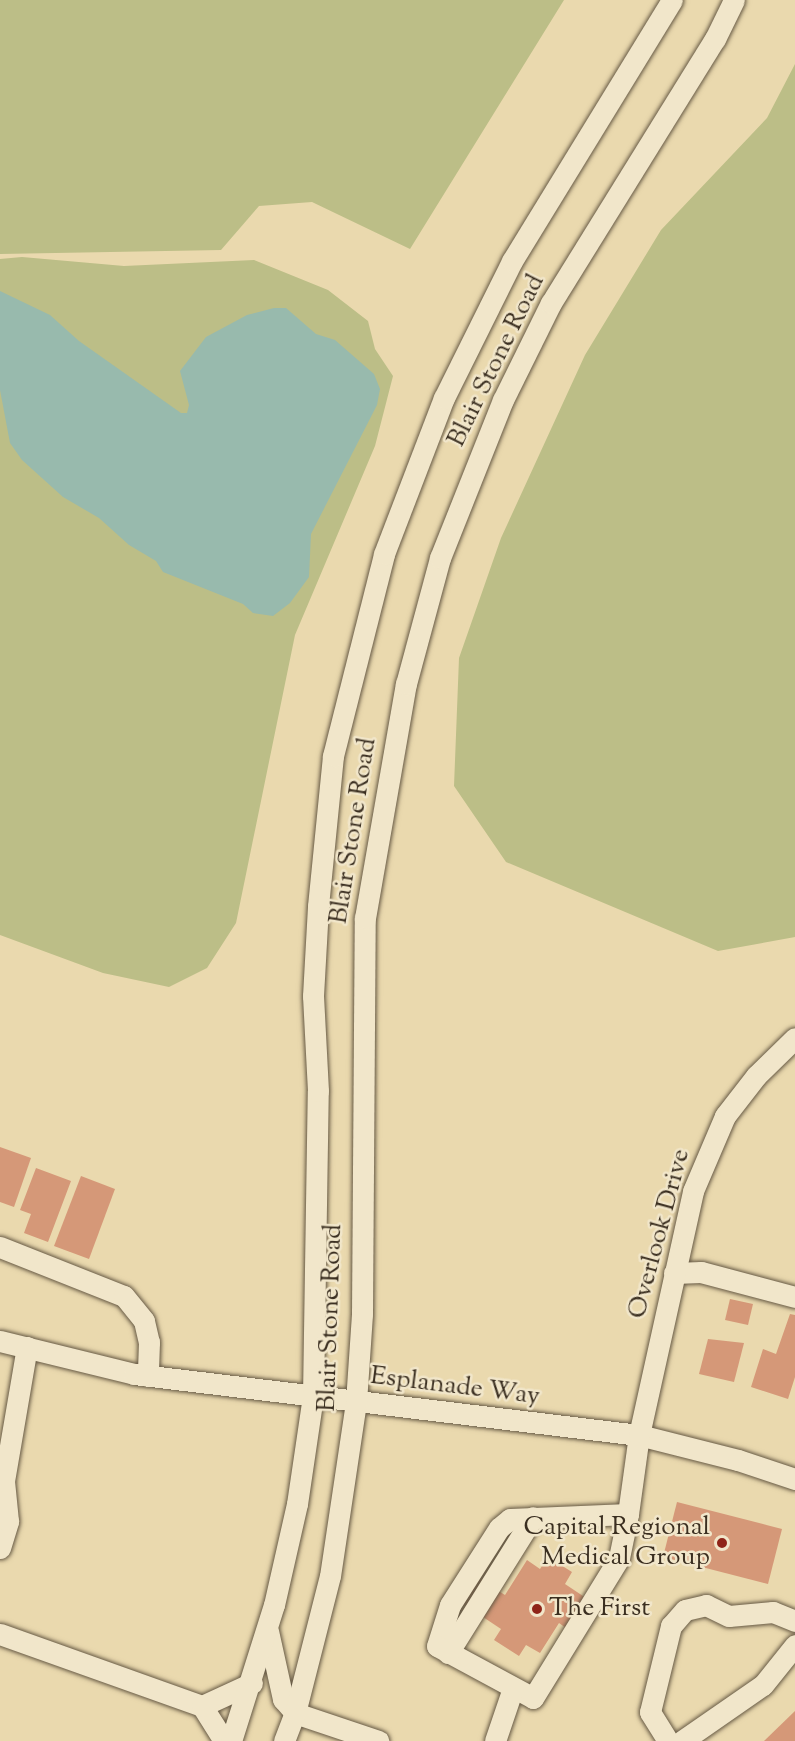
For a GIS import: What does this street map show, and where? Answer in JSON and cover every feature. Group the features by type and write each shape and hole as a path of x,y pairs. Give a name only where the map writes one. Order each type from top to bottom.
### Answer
{"street":[{"name":"Blair Stone Road","path":"231,1741 252,1683 297,1504 313,1396 318,1091 313,996 318,906 333,756 384,554 444,398 512,261 672,0"},
{"name":"Blair Stone Road","path":"284,1741 295,1713 330,1576 356,1402 362,1314 364,918 406,684 440,558 503,400 551,303 715,39 734,0"},
{"name":"Overlook Drive","path":"513,1688 533,1698 619,1558 628,1514 639,1435 693,1191 720,1126 756,1076 795,1038"},
{"path":"0,1247 124,1296 144,1322 149,1342 148,1376"},
{"path":"674,1273 701,1272 795,1297"},
{"name":"Esplanade Way","path":"0,1341 148,1376 639,1435 738,1460 795,1479"},
{"path":"0,1548 8,1521 4,1480 27,1347"},
{"path":"495,1741 513,1688 443,1649 450,1605 499,1528 510,1519 628,1514"},
{"path":"668,1741 650,1712 671,1626 685,1610 706,1605 729,1616 773,1612 795,1621"},
{"path":"267,1627 283,1700 295,1713 378,1741"},
{"path":"0,1634 202,1706 224,1741"},
{"path":"682,1741 764,1685 795,1645"},
{"path":"202,1706 252,1683"}],"green space":[{"path":"0,0 564,0 410,249 312,202 259,206 221,250 0,254"},
{"path":"795,64 795,937 718,951 506,862 454,786 459,658 501,538 585,355 661,230 767,118"},
{"path":"22,257 124,266 254,260 328,290 368,321 375,349 393,376 375,446 295,635 236,923 207,968 169,987 103,973 0,935 0,259"}],"shaded area":[{"path":"0,291 50,315 79,341 181,413 187,413 189,405 180,371 206,337 247,315 274,308 286,308 316,334 335,340 374,374 380,389 377,405 311,534 309,577 290,603 273,616 253,613 243,604 163,572 156,561 129,545 99,518 63,497 22,460 10,443 0,390"}],"building":[{"path":"0,1147 31,1158 14,1207 0,1202"},
{"path":"36,1168 71,1181 48,1242 24,1233 31,1214 20,1210"},
{"path":"81,1176 115,1189 89,1259 54,1246"},
{"path":"730,1299 753,1304 748,1325 725,1320"},
{"path":"790,1314 795,1315 795,1377 788,1399 751,1387 763,1349 776,1354"},
{"path":"708,1339 744,1343 734,1382 699,1374"},
{"name":"Capital Regional Medical Group","path":"677,1502 782,1529 768,1584 663,1557"},
{"name":"The First","path":"548,1557 572,1572 565,1584 586,1598 566,1628 559,1623 540,1653 526,1645 519,1656 494,1640 501,1629 462,1603 478,1578 505,1595 527,1560 540,1569"},
{"path":"795,1711 795,1741 764,1741"}],"place":[{"name":"Capital Regional Medical Group","path":"722,1543"},
{"name":"The First","path":"537,1609"}]}
